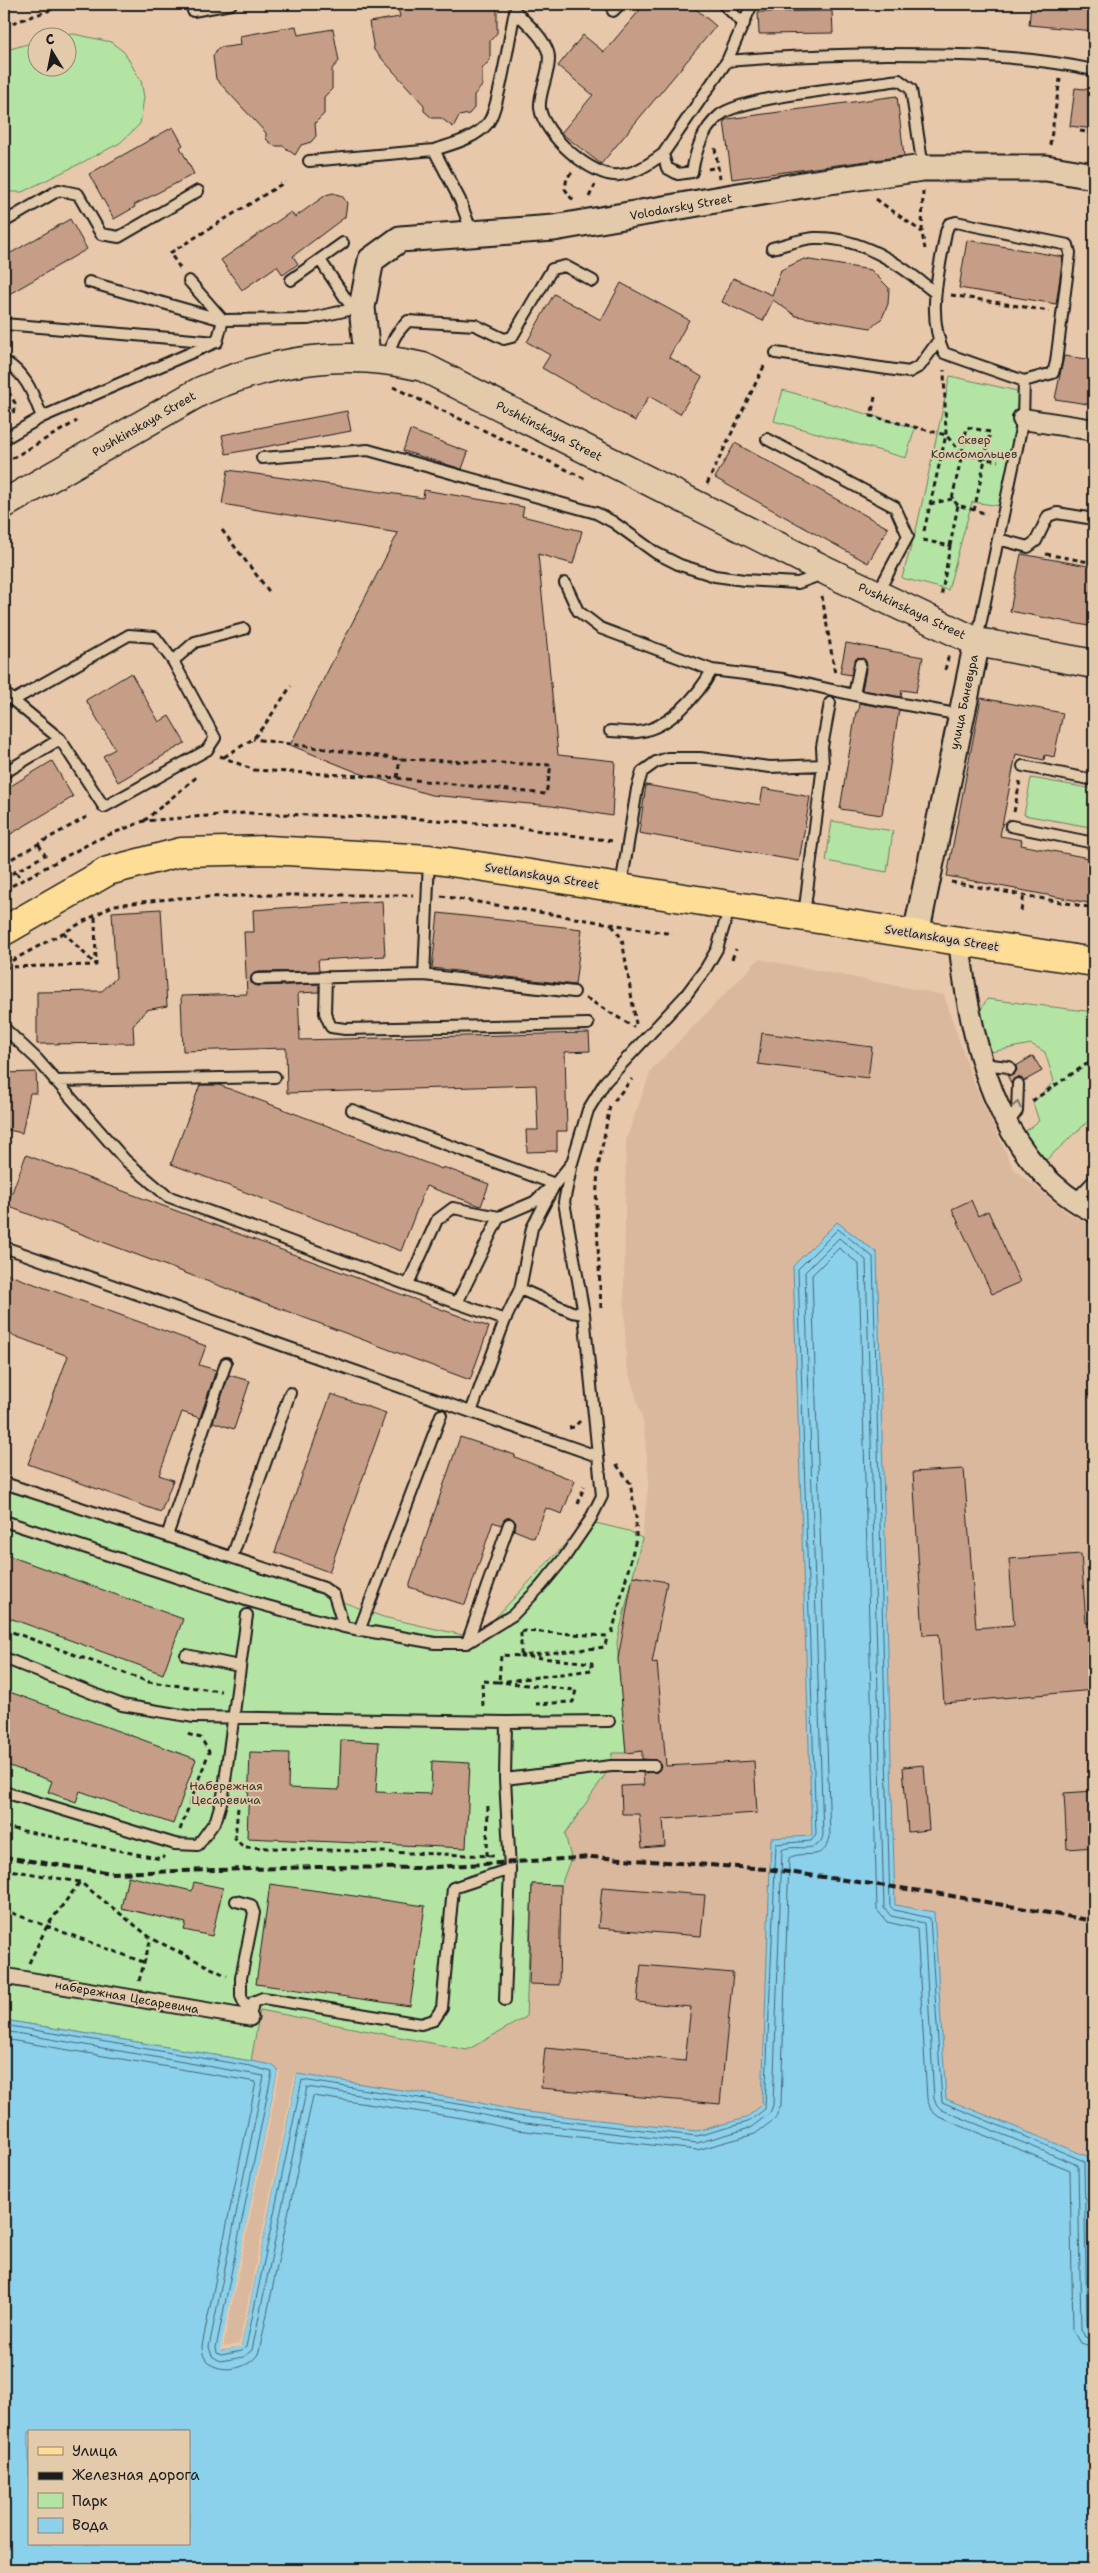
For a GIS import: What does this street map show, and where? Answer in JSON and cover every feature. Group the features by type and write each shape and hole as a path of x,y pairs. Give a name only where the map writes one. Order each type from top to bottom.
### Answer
{"main road":[{"name":"Pushkinskaya Street","path":"4,504 201,391 234,377 269,368 325,358 379,358 423,367 825,584 877,595 977,642 1094,664"},
{"name":"Svetlanskaya Street","path":"4,931 108,871 181,852 268,850 429,860 804,916 1094,962"}],"street":[{"name":"Volodarsky Street","path":"379,358 357,308 371,260 400,239 554,228 604,221 808,184 923,168 1046,168 1094,176"},
{"path":"1022,419 1094,430"},
{"name":"улица Баневура","path":"916,934 977,642"},
{"path":"959,941 965,993 982,1064 1012,1118 1030,1160 1074,1202 1094,1212"},
{"name":"набережная Цесаревича","path":"4,1976 250,2018"}],"lane":[{"path":"193,11 231,4"},
{"path":"723,4 744,24"},
{"path":"513,7 539,36 549,53 540,108 555,139 589,170 618,176 644,168 663,154 727,61 752,4"},
{"path":"310,162 434,150 470,138 488,123 495,106 513,7"},
{"path":"727,61 792,55 962,54 991,55 1062,63 1094,70"},
{"path":"663,154 667,168 678,174 692,172 697,146 711,123 721,114 746,102 899,80 911,89 923,168"},
{"path":"434,150 460,200 472,233"},
{"path":"4,222 59,190 78,194 102,234 119,237 198,191"},
{"path":"956,222 1068,245 1070,253 1062,313 1056,362 1052,373 1024,381 944,353 938,341 934,292 949,224 956,222"},
{"path":"772,248 813,238 857,243 907,270 934,292"},
{"path":"291,280 343,243"},
{"path":"89,282 223,320 308,319 357,308 320,260"},
{"path":"379,358 390,346 394,335 408,320 474,325 504,339 512,337 552,269 565,266 593,280"},
{"path":"189,281 223,320"},
{"path":"217,342 223,320"},
{"path":"4,324 217,342"},
{"path":"776,353 909,372 920,366 938,341"},
{"path":"7,437 42,417 217,342"},
{"path":"4,361 20,370 32,391 42,417"},
{"name":"улица Баневура","path":"977,642 1022,419 1024,381"},
{"path":"767,439 895,507 908,536 877,595"},
{"path":"262,458 368,450 596,513 613,522 656,553 680,565 715,576 744,580 825,584"},
{"path":"998,539 1028,547 1036,542 1048,516 1057,513 1094,519"},
{"path":"566,583 578,611 600,628 712,670 784,680 961,715"},
{"path":"173,662 195,642 244,630"},
{"path":"4,693 60,739 104,808 206,750 215,738 173,662 155,638 129,635 14,700"},
{"path":"854,695 860,664"},
{"path":"610,731 638,732 666,722 704,686 712,670"},
{"path":"804,916 823,765 822,747 830,702"},
{"path":"4,773 60,739"},
{"path":"620,888 637,789 642,772 656,762 668,758 700,758 770,767 823,765"},
{"path":"1023,766 1094,780"},
{"path":"1011,826 1094,843"},
{"path":"424,975 429,860"},
{"path":"4,1521 249,1601 359,1631 435,1643 467,1643 513,1615 564,1558 590,1520 602,1496 602,1476 597,1456 584,1314 564,1202 566,1182 588,1110 605,1082 686,995 706,968 717,949 730,905"},
{"path":"257,979 424,975 574,992"},
{"path":"326,977 325,1013 331,1027 345,1029 588,1024"},
{"path":"4,1028 37,1059 125,1160 167,1196 505,1320"},
{"path":"982,1064 1009,1067 1010,1069"},
{"path":"55,1081 275,1077"},
{"path":"1012,1118 1018,1084"},
{"path":"352,1110 555,1184"},
{"path":"408,1284 437,1220 453,1208 499,1217 534,1202 555,1184 572,1163"},
{"path":"1074,1202 1094,1180"},
{"path":"471,1412 505,1320 520,1289 532,1228 555,1184"},
{"path":"457,1303 499,1217"},
{"path":"4,1247 597,1456"},
{"path":"520,1289 572,1312 584,1314"},
{"path":"167,1536 226,1363"},
{"path":"232,1557 290,1393"},
{"path":"359,1631 441,1415"},
{"path":"4,1483 324,1588 334,1595 344,1627"},
{"path":"467,1643 509,1524"},
{"path":"4,1792 175,1844 198,1845 216,1820 224,1796 239,1666 247,1615"},
{"path":"186,1655 239,1666"},
{"path":"4,1658 122,1705 194,1717 234,1716 506,1722 609,1721"},
{"path":"505,2000 510,1869 505,1779 506,1722"},
{"path":"505,1779 611,1766 654,1766"},
{"path":"250,2018 253,2002 263,1998 421,2024 434,2020 442,2008 453,1888 459,1884 510,1869"},
{"path":"236,1901 251,1905 254,1913 241,1978 241,1996 250,2018"}],"path":[{"path":"4,26 68,4"},
{"path":"1046,168 1062,63"},
{"path":"1080,131 1094,133"},
{"path":"692,172 718,167 722,186"},
{"path":"922,233 923,168"},
{"path":"589,170 595,183 592,195 583,201 571,198 565,189 567,177 575,171 589,170"},
{"path":"170,253 285,182"},
{"path":"934,292 1062,313"},
{"path":"704,491 768,358 776,353"},
{"path":"922,539 946,435 944,353"},
{"path":"4,384 15,404 7,437"},
{"path":"875,397 871,416 946,435 962,454 985,459"},
{"path":"952,499 967,427 990,432 974,511"},
{"path":"930,504 952,499"},
{"path":"952,499 958,505 1002,518"},
{"path":"940,602 958,505"},
{"path":"222,530 271,594"},
{"path":"908,536 950,546"},
{"path":"1038,552 1094,563"},
{"path":"825,584 838,692"},
{"path":"218,762 253,739 266,724 291,686"},
{"path":"206,750 210,756 225,757 254,770 397,778 546,794 551,765 400,759 253,739"},
{"path":"397,778 400,759"},
{"path":"1011,826 1023,766"},
{"path":"144,821 204,771"},
{"path":"4,863 104,808"},
{"path":"4,878 45,855 38,843"},
{"path":"16,872 21,880"},
{"path":"951,882 1094,908"},
{"path":"4,966 114,905 179,898 268,895 428,895 672,934"},
{"path":"1021,911 1024,895"},
{"path":"95,915 96,965"},
{"path":"574,992 637,1029 622,939 611,925"},
{"path":"63,932 96,965"},
{"path":"729,962 736,949"},
{"path":"4,966 96,965"},
{"path":"601,1316 596,1204 598,1168 610,1105 643,1066 640,1046"},
{"path":"1012,1118 1094,1059"},
{"path":"612,1467 612,1459 630,1483 636,1517 636,1539 612,1633"},
{"path":"577,1507 586,1482"},
{"path":"4,1628 150,1682 237,1693"},
{"path":"521,1631 607,1636 605,1646 521,1656 521,1631"},
{"path":"501,1655 592,1663 592,1670 499,1682 501,1655"},
{"path":"492,1707 483,1707 482,1681 576,1690 574,1702 528,1704"},
{"path":"4,1827 161,1859 175,1844 209,1752 201,1738 182,1732"},
{"path":"238,1800 235,1838 243,1847 487,1856 488,1800"},
{"path":"4,1869 80,1882 151,1938 230,1978"},
{"path":"21,1979 47,1926 80,1882"},
{"path":"4,1910 143,1962"},
{"path":"135,1999 143,1962 151,1938"}],"shaded area":[{"path":"759,959 944,995 973,1081 1013,1168 1068,1213 1094,1227 1094,2336 1092,2336 1094,2569 997,2569 1089,2157 946,2099 934,1912 895,1905 877,1254 793,1267 812,1836 771,1838 762,2105 746,2118 698,2131 518,2111 466,2100 249,2569 142,2569 185,2546 190,2546 189,2430 272,2065 251,2061 260,2010 467,2050 526,2017 532,1884 571,1858 564,1834 611,1766 611,1753 626,1752 617,1642 642,1538 649,1479 643,1421 626,1363 624,1289 626,1140 651,1070"}],"green space":[{"path":"78,35 111,42 124,52 141,81 144,97 140,124 120,143 77,165 22,192 4,192 4,51 28,44 28,78 78,78"},
{"name":"Сквер Комсомольцев","path":"950,376 1026,393 1001,506 972,502 948,590 902,578 917,526"},
{"path":"783,390 915,428 906,458 774,421"},
{"path":"1031,778 1094,789 1090,827 1024,815"},
{"path":"832,821 893,831 887,872 826,861"},
{"path":"987,999 1094,1012 1094,1116 1046,1160 1023,1133 1039,1121 1033,1103 1054,1081 1045,1052 1031,1044 991,1052 980,1011"},
{"name":"Набережная Цесаревича","path":"4,1490 249,1567 383,1617 476,1638 587,1521 629,1531 642,1538 617,1642 626,1753 612,1753 611,1766 565,1834 571,1858 561,1885 532,1884 526,2017 467,2050 260,2010 251,2061 4,2020"}],"water":[{"path":"837,1222 877,1253 895,1905 934,1912 946,2099 1089,2157 1092,2335 1094,2336 1094,2569 4,2569 4,2020 251,2061 272,2065 278,2070 221,2351 241,2346 297,2074 466,2100 518,2111 697,2131 746,2118 762,2105 771,1838 812,1836 793,1266"}],"pier":[{"path":"278,2070 280,2071 223,2347 239,2344 295,2074 297,2074 241,2347 220,2351"},
{"path":"1089,2157 1092,2158 1094,2336 1092,2336"}],"building":[{"path":"421,4 490,4 497,9 497,33 490,41 490,60 482,69 482,86 474,95 474,108 469,114 459,116 453,127 441,118 432,118 424,111 424,105 374,50 369,22 400,17 398,8"},
{"path":"645,4 690,4 716,26 601,164 561,133 593,95 558,66 583,35 604,52"},
{"path":"1031,4 1094,4 1094,31 1029,25"},
{"path":"832,11 833,33 759,34 758,12"},
{"path":"296,26 298,35 333,29 339,61 332,69 332,89 324,97 324,114 315,123 316,136 311,142 301,145 295,155 283,146 274,146 266,139 266,133 216,79 213,56 218,48 241,45 240,36"},
{"path":"1075,88 1094,90 1094,129 1070,126"},
{"path":"897,96 904,156 732,179 724,121"},
{"path":"173,127 183,145 180,147 194,174 134,205 135,207 114,219 89,174"},
{"path":"333,193 342,196 347,203 345,217 293,256 298,264 283,275 277,266 242,290 221,260 291,212 295,217 326,195"},
{"path":"70,219 87,249 4,297 4,257"},
{"path":"967,240 1063,257 1056,304 959,288"},
{"path":"804,259 871,270 889,288 888,304 882,318 871,328 796,316 773,300 763,321 722,302 733,278 772,295 781,270"},
{"path":"621,283 689,320 669,357 702,377 680,414 649,396 635,421 542,368 550,355 527,342 554,294 601,320"},
{"path":"1064,356 1094,360 1094,405 1055,399"},
{"path":"347,411 351,431 226,454 222,435"},
{"path":"410,430 468,452 462,469 403,451"},
{"path":"735,443 888,528 868,563 715,478"},
{"path":"228,470 423,498 424,490 524,507 522,516 582,531 573,564 538,554 558,755 615,761 612,816 552,806 431,795 359,773 290,745 398,533 222,504"},
{"path":"1021,554 1094,567 1094,627 1010,611"},
{"path":"846,643 923,657 916,692 902,690 901,697 862,690 867,665 864,659 858,657 855,660 851,675 840,673"},
{"path":"131,673 159,722 169,716 185,743 118,782 103,756 115,749 86,700"},
{"path":"981,698 1063,713 1054,757 1045,755 1044,760 1016,754 1000,836 1022,840 1021,845 1094,859 1094,904 947,876"},
{"path":"859,703 899,710 882,815 840,809"},
{"path":"52,761 73,797 4,838 4,790"},
{"path":"646,785 760,805 763,788 810,797 799,861 639,833"},
{"path":"382,901 385,956 318,960 319,971 256,972 251,976 251,983 257,986 319,984 319,992 298,993 300,1040 589,1033 590,1051 565,1052 567,1131 557,1131 557,1151 527,1152 526,1130 538,1130 536,1085 287,1093 286,1048 183,1051 181,996 247,994 244,932 254,932 253,910"},
{"path":"161,909 167,1006 146,1010 133,1026 134,1043 37,1044 37,992 102,991 116,978 112,912"},
{"path":"438,913 582,929 575,985 432,968"},
{"path":"762,1033 872,1047 868,1078 758,1064"},
{"path":"1033,1056 1042,1071 1024,1081 1015,1078 1011,1083 1007,1075 1013,1075 1017,1070 1016,1066"},
{"path":"36,1072 37,1093 30,1093 22,1133 4,1129 4,1073"},
{"path":"200,1085 219,1085 442,1169 443,1167 489,1184 481,1206 426,1186 401,1251 171,1164"},
{"path":"26,1155 489,1327 470,1380 7,1206"},
{"path":"971,1200 978,1216 988,1211 1020,1282 992,1294 952,1209"},
{"path":"4,1273 206,1346 199,1365 216,1370 200,1418 182,1412 159,1475 173,1480 161,1512 28,1464 68,1356 4,1332"},
{"path":"229,1375 250,1381 234,1429 213,1422"},
{"path":"331,1394 386,1413 329,1572 275,1552"},
{"path":"460,1437 515,1455 515,1457 575,1481 562,1514 546,1508 534,1538 514,1530 516,1523 512,1518 505,1519 501,1525 493,1522 465,1605 409,1587"},
{"path":"964,1469 976,1628 1014,1625 1009,1559 1081,1554 1086,1623 1094,1622 1094,1690 944,1703 939,1634 923,1635 913,1472"},
{"path":"4,1554 183,1619 163,1674 4,1616"},
{"path":"633,1576 667,1582 652,1663 657,1662 666,1766 754,1761 757,1813 663,1819 665,1846 642,1848 639,1814 622,1814 621,1786 644,1785 643,1773 657,1772 661,1766 657,1760 642,1759 642,1751 626,1753 618,1659"},
{"path":"4,1690 196,1759 173,1824 80,1791 76,1802 48,1792 52,1781 4,1764"},
{"path":"341,1740 379,1742 376,1792 431,1794 432,1761 470,1763 466,1848 247,1838 250,1752 289,1753 288,1788 339,1790"},
{"path":"924,1765 929,1830 908,1832 903,1767"},
{"path":"1094,1791 1094,1847 1067,1849 1064,1793"},
{"path":"128,1876 192,1891 194,1882 223,1888 212,1936 184,1930 186,1923 121,1908"},
{"path":"270,1884 425,1906 410,2006 256,1984"},
{"path":"532,1884 561,1885 559,1985 529,1984"},
{"path":"602,1887 705,1895 701,1936 598,1928"},
{"path":"641,1965 733,1973 720,2104 541,2088 545,2048 685,2061 691,2007 637,2002"}],"railway":[{"path":"4,1857 112,1873 319,1867 421,1868 592,1857 767,1869 935,1893 1094,1921"}]}
